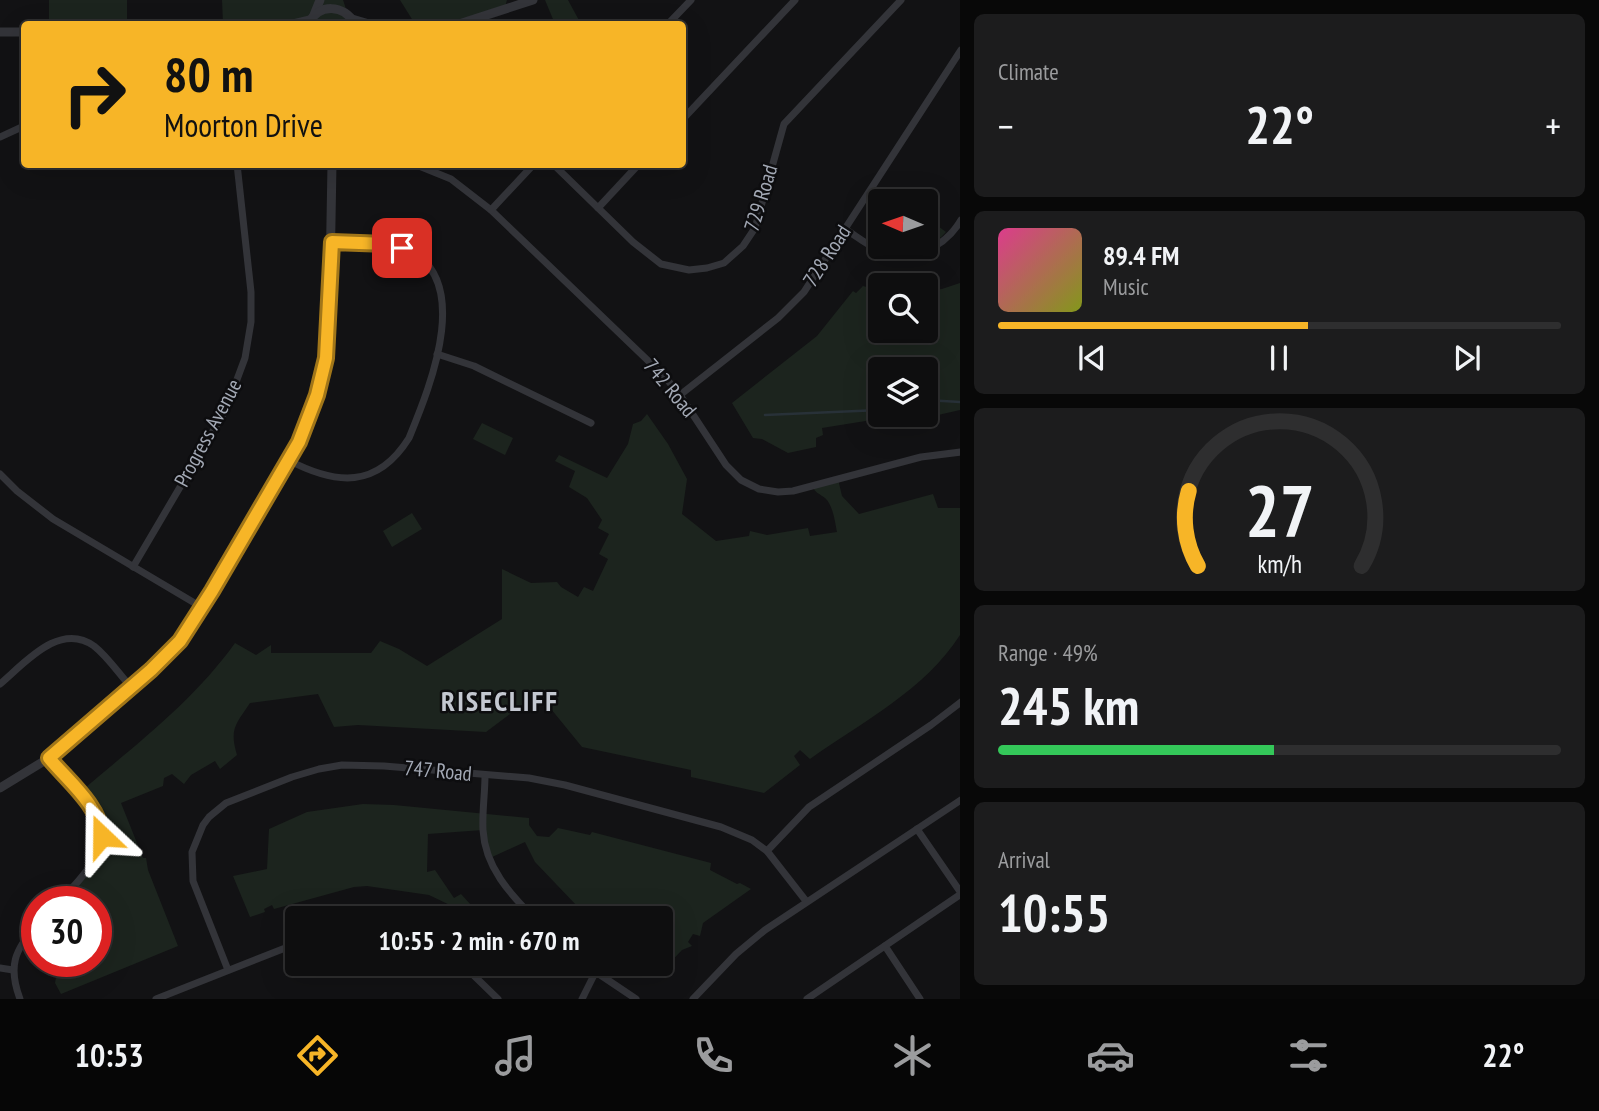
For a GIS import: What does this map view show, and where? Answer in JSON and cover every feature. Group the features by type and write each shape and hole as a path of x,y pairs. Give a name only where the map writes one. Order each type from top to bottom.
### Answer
{"street":[{"path":"310,20 320,0"},
{"path":"342,0 351,19"},
{"path":"470,21 533,0"},
{"path":"671,21 691,0"},
{"path":"686,116 795,0"},
{"name":"729 Road","path":"557,168 643,251 670,267 690,270 707,268 734,256 755,228 784,124 901,0"},
{"path":"310,20 321,10 331,8 351,19"},
{"path":"0,32 21,32"},
{"name":"728 Road","path":"680,395 796,301 813,280 960,50"},
{"path":"0,137 21,127"},
{"name":"Progress Avenue","path":"133,567 226,409 245,358 251,322 251,292 237,168"},
{"path":"0,788 49,758 180,641 202,608 303,432 322,378 329,334 332,168"},
{"name":"742 Road","path":"424,168 451,179 491,210 664,376 735,475 759,489 793,491 921,457 960,452"},
{"path":"491,210 530,168"},
{"path":"598,208 635,168"},
{"path":"845,229 883,251 914,254 939,245 960,220"},
{"path":"288,460 330,478 362,476 382,468 409,438 438,354 443,323 442,295 435,276 423,260 395,245 332,242"},
{"path":"438,354 474,366 591,423"},
{"path":"0,474 52,519 202,608"},
{"path":"0,684 45,646 70,638 87,642 96,648 131,687"},
{"path":"767,851 809,807 931,725 960,702"},
{"path":"49,758 92,808 101,825 101,848 91,867 74,886"},
{"name":"747 Road","path":"228,970 197,893 192,871 192,852 199,833 209,817 226,803 292,777 342,765 384,766 528,779 565,785 696,819 740,834 767,851 806,901"},
{"path":"485,775 483,832 488,853 503,884 523,906"},
{"path":"693,999 736,954 806,901 960,800"},
{"path":"807,999 960,893 916,829"},
{"path":"20,999 13,970 21,945"},
{"path":"885,946 920,999"},
{"path":"156,999 285,948"},
{"path":"0,968 13,970"},
{"path":"474,976 498,999"},
{"path":"582,999 594,976"},
{"path":"600,976 636,999"}],"shaded area":[{"path":"49,0 127,0 127,21 49,21"},
{"path":"222,0 343,0 347,12 366,21 223,21"},
{"path":"400,0 507,0 504,10 466,21 413,21"},
{"path":"545,0 568,0 579,21 554,21"},
{"path":"938,226 946,232 938,240"},
{"path":"960,283 960,410 938,415 938,357 868,357 868,421 822,428 823,435 816,438 816,447 788,453 762,439 753,438 732,403 817,336 853,291 856,293 863,286 868,287 868,343 938,343 938,290"},
{"path":"647,414 668,444 687,479 682,514 716,541 749,536 750,531 767,535 808,528 810,536 837,532 830,505 812,486 838,479 842,496 859,514 933,494 938,508 960,508 960,635 946,655 911,689 810,759 800,750 794,756 800,765 764,793 691,777 691,770 582,747 538,693 486,732 358,725 334,727 318,694 250,703 235,727 237,755 220,769 215,761 191,775 184,784 172,774 164,778 163,786 121,803 143,858 146,858 148,870 178,946 112,973 112,886 73,886 98,856 101,825 79,793 182,704 235,643 256,655 271,645 271,653 371,653 380,641 427,666 502,619 502,569 531,583 557,582 578,597 584,587 593,591 608,559 599,554 609,534 598,528 602,520 587,498 569,487 575,471 555,461 559,455 607,478 628,444 633,424 641,421"},
{"path":"482,423 513,438 505,455 473,439"},
{"path":"412,513 422,529 392,547 383,531"},
{"path":"363,804 529,818 529,825 537,836 549,837 558,828 590,835 592,832 711,863 710,870 751,889 703,923 700,936 693,934 688,942 692,946 682,950 673,959 673,906 577,906 535,862 525,842 490,858 483,830 428,834 427,872 435,870 454,898 461,894 472,906 452,906 429,895 367,886 354,887 274,909 272,905 264,909 265,912 250,917 233,876 267,869 269,829 307,812"},
{"path":"56,977 102,977 61,994 55,983"}],"waterway":[{"path":"938,401 960,402"},
{"path":"765,415 868,411"}],"district":[{"name":"RISECLIFF","path":"500,701"}],"route":[{"path":"102,836 101,825 92,808 49,758 151,670 180,641 194,622 299,442 317,395 326,358 332,242 367,242 402,248"}]}
